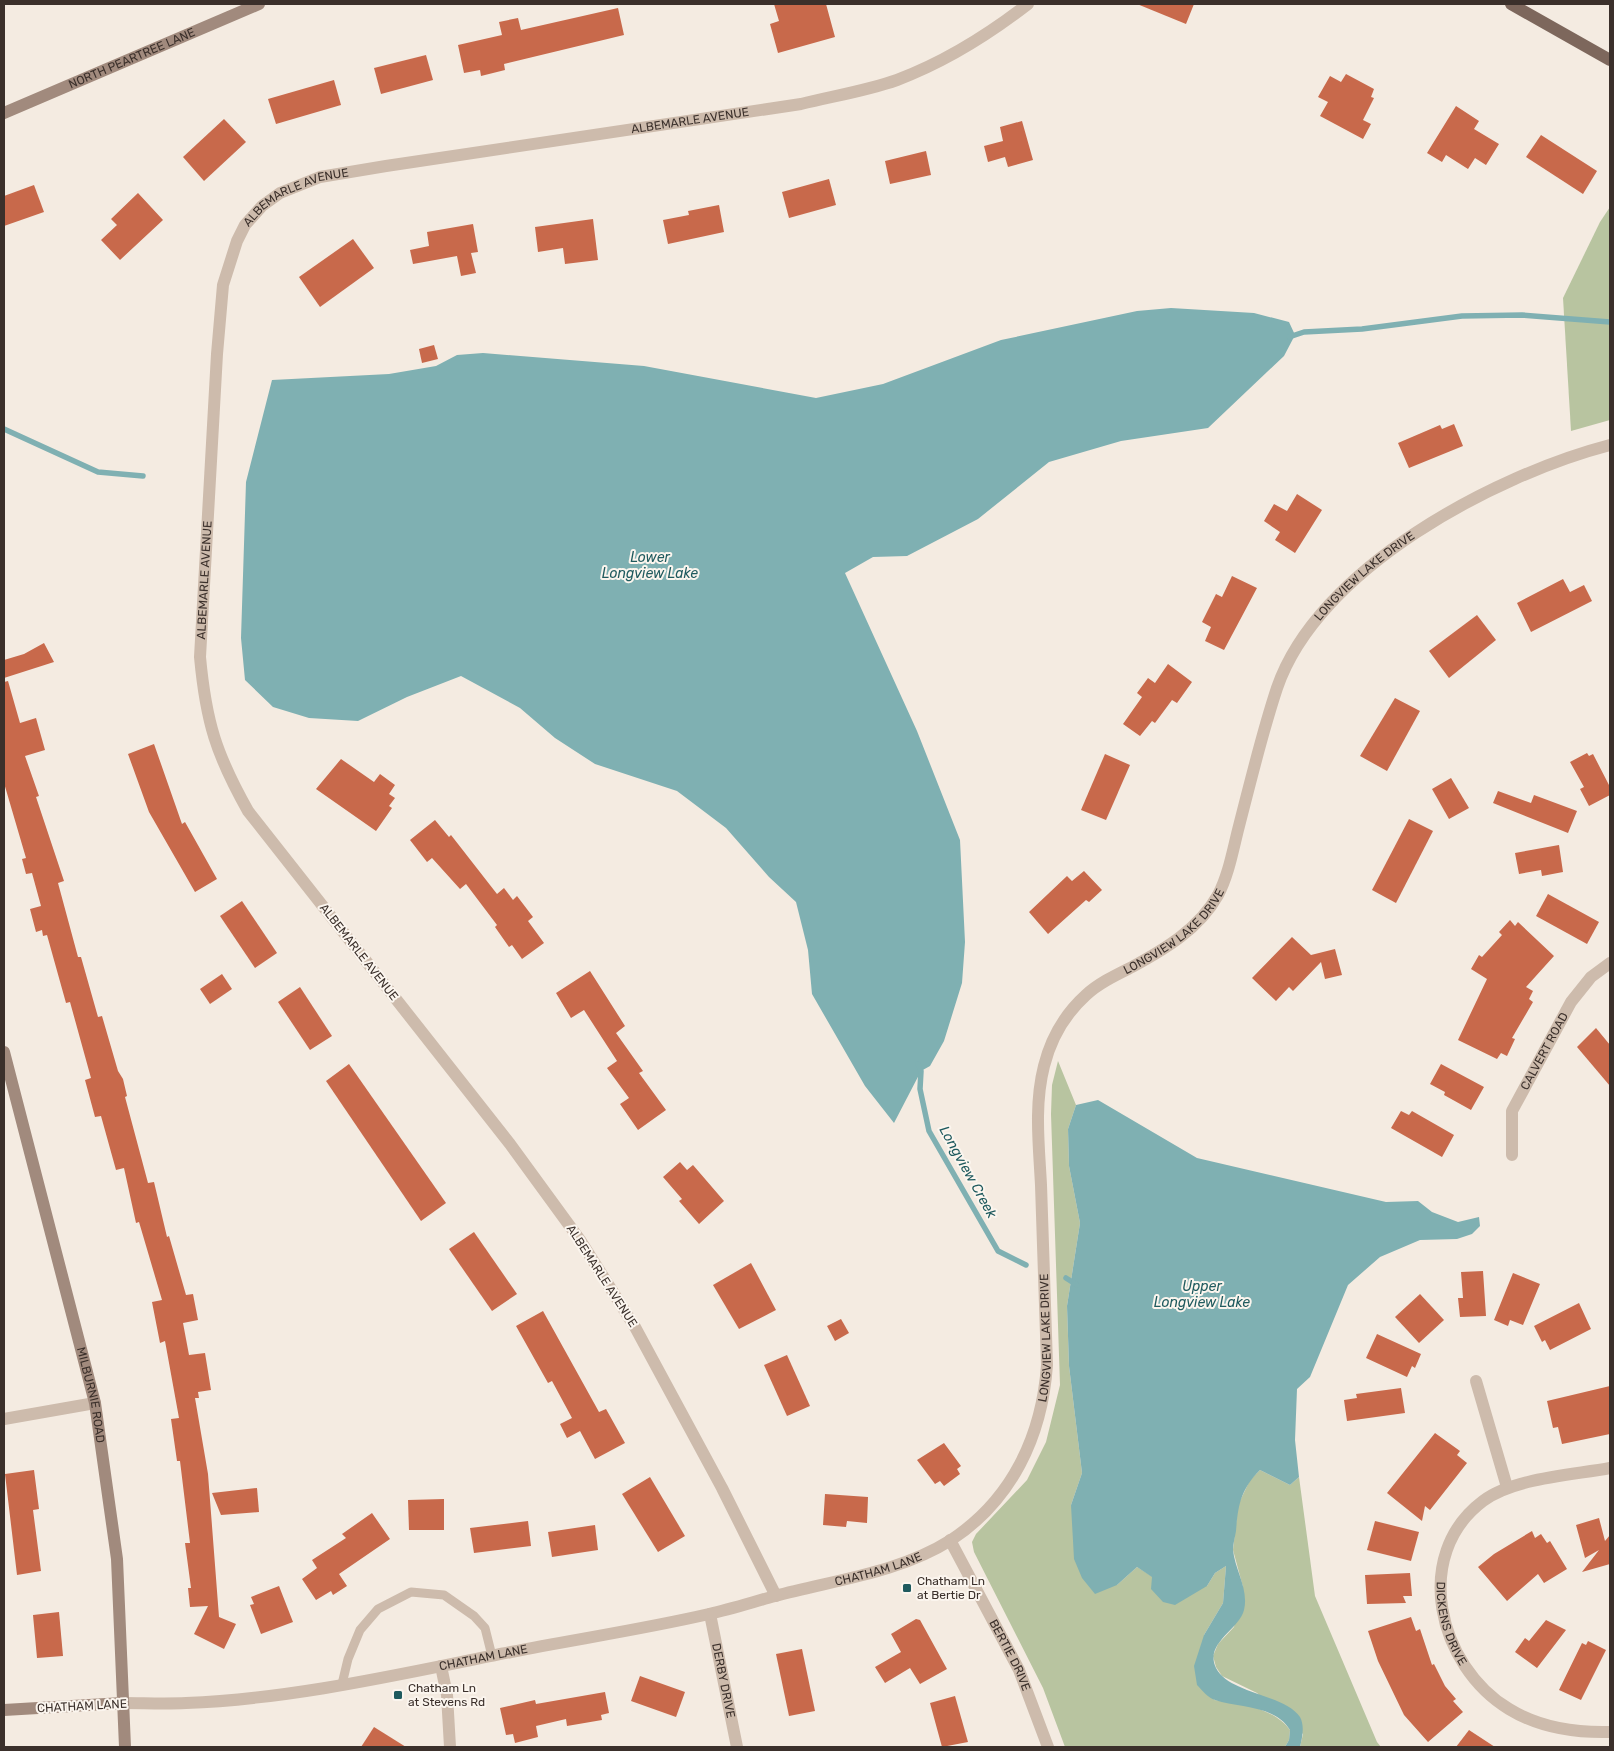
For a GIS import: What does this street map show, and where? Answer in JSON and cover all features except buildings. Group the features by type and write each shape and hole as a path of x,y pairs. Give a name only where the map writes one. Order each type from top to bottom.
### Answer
{"main road":[{"path":"1511,4 1610,60"}],"street":[{"name":"NORTH PEARTREE LANE","path":"4,113 259,4"},
{"name":"ALBEMARLE AVENUE","path":"776,1596 722,1488 635,1327 580,1240 510,1144 248,811 228,776 216,747 203,692 200,657 216,364 223,285 232,255 245,225 262,206 280,193 320,176 783,107 869,88 896,80 953,55 981,38 1028,4"},
{"name":"LONGVIEW LAKE DRIVE","path":"950,1540 975,1522 995,1502 1024,1459 1040,1416 1047,1365 1038,1109 1044,1066 1057,1031 1064,1019 1087,993 1106,980 1174,942 1201,918 1217,897 1229,867 1278,683 1304,636 1323,611 1377,562 1437,519 1474,498 1544,465 1610,445"},
{"name":"CALVERT ROAD","path":"1512,1155 1512,1111 1571,1002 1590,977 1610,963"},
{"name":"MILBURNIE ROAD","path":"4,1052 95,1402 117,1559 125,1747"},
{"path":"1476,1381 1507,1487"},
{"path":"4,1419 95,1402"},
{"name":"DICKENS DRIVE","path":"1610,1468 1507,1487 1484,1500 1468,1514 1447,1546 1441,1568 1439,1588 1443,1616 1452,1640 1468,1669 1485,1689 1507,1708 1531,1721 1557,1729 1584,1733 1610,1732"},
{"name":"CHATHAM LANE","path":"4,1710 123,1703 188,1703 300,1692 710,1614 883,1570 915,1558 950,1540"},
{"name":"BERTIE DRIVE","path":"950,1540 1019,1670 1048,1747"},
{"name":"DERBY DRIVE","path":"710,1614 737,1747"},
{"path":"441,1666 447,1695 450,1747"}],"lane":[{"path":"342,1684 348,1659 360,1630 378,1609 411,1592 444,1595 474,1616 485,1628 492,1656"}],"green space":[{"path":"1610,207 1610,420 1571,431 1563,298 1600,222"},
{"path":"1058,1061 1076,1105 1068,1129 1069,1166 1080,1223 1067,1306 1069,1366 1082,1473 1071,1505 1117,1585 1137,1567 1153,1577 1207,1586 1215,1573 1226,1566 1223,1603 1204,1635 1214,1700 1256,1708 1276,1717 1290,1730 1289,1740 1285,1747 1065,1747 1043,1688 974,1552 972,1542 976,1534 1027,1480 1046,1442 1060,1385 1051,1114 1052,1085"},
{"path":"1260,1470 1290,1485 1299,1477 1315,1596 1377,1742 1381,1747 1300,1747 1303,1734 1257,1693 1222,1676 1216,1667 1213,1656 1218,1644 1234,1627 1243,1587 1233,1550 1238,1505 1250,1480"}],"water":[{"name":"Lower Longview Lake","path":"1171,308 1254,313 1289,322 1295,335 1284,356 1208,428 1121,441 1049,462 978,519 907,556 873,557 845,573 917,731 960,840 965,942 962,983 944,1041 930,1066 921,1071 894,1123 865,1086 812,994 808,950 796,902 769,877 726,828 677,791 595,764 555,738 520,708 461,676 407,697 358,721 309,718 273,707 245,680 241,638 246,482 272,380 389,374 436,366 457,355 483,353 644,366 816,398 883,384 1001,340 1137,311"},
{"name":"Upper Longview Lake","path":"1098,1100 1197,1158 1386,1202 1418,1201 1432,1212 1458,1222 1479,1217 1480,1226 1472,1234 1457,1239 1420,1240 1380,1257 1348,1285 1310,1377 1297,1389 1295,1440 1299,1477 1290,1485 1260,1470 1249,1484 1242,1498 1233,1550 1245,1595 1244,1610 1236,1624 1218,1644 1214,1659 1216,1668 1223,1677 1232,1683 1293,1709 1300,1717 1302,1724 1303,1732 1300,1747 1285,1747 1289,1740 1290,1730 1275,1716 1256,1709 1212,1699 1197,1685 1194,1666 1204,1635 1223,1603 1226,1566 1215,1573 1207,1586 1175,1605 1163,1602 1151,1589 1152,1577 1137,1567 1117,1585 1095,1594 1082,1578 1074,1559 1071,1505 1082,1473 1069,1366 1067,1306 1080,1223 1069,1166 1068,1129 1076,1105"}],"waterway":[{"path":"1289,337 1304,332 1362,329 1462,316 1522,315 1610,322"},
{"name":"Longview Creek","path":"4,429 98,472 143,476"},
{"name":"Longview Creek","path":"918,1064 921,1071 920,1089 929,1131 998,1251 1026,1265"},
{"path":"1066,1278 1077,1285"}],"place":[{"name":"Chatham Ln at Bertie Dr","path":"907,1588"},
{"name":"Chatham Ln at Stevens Rd","path":"398,1695"}]}
